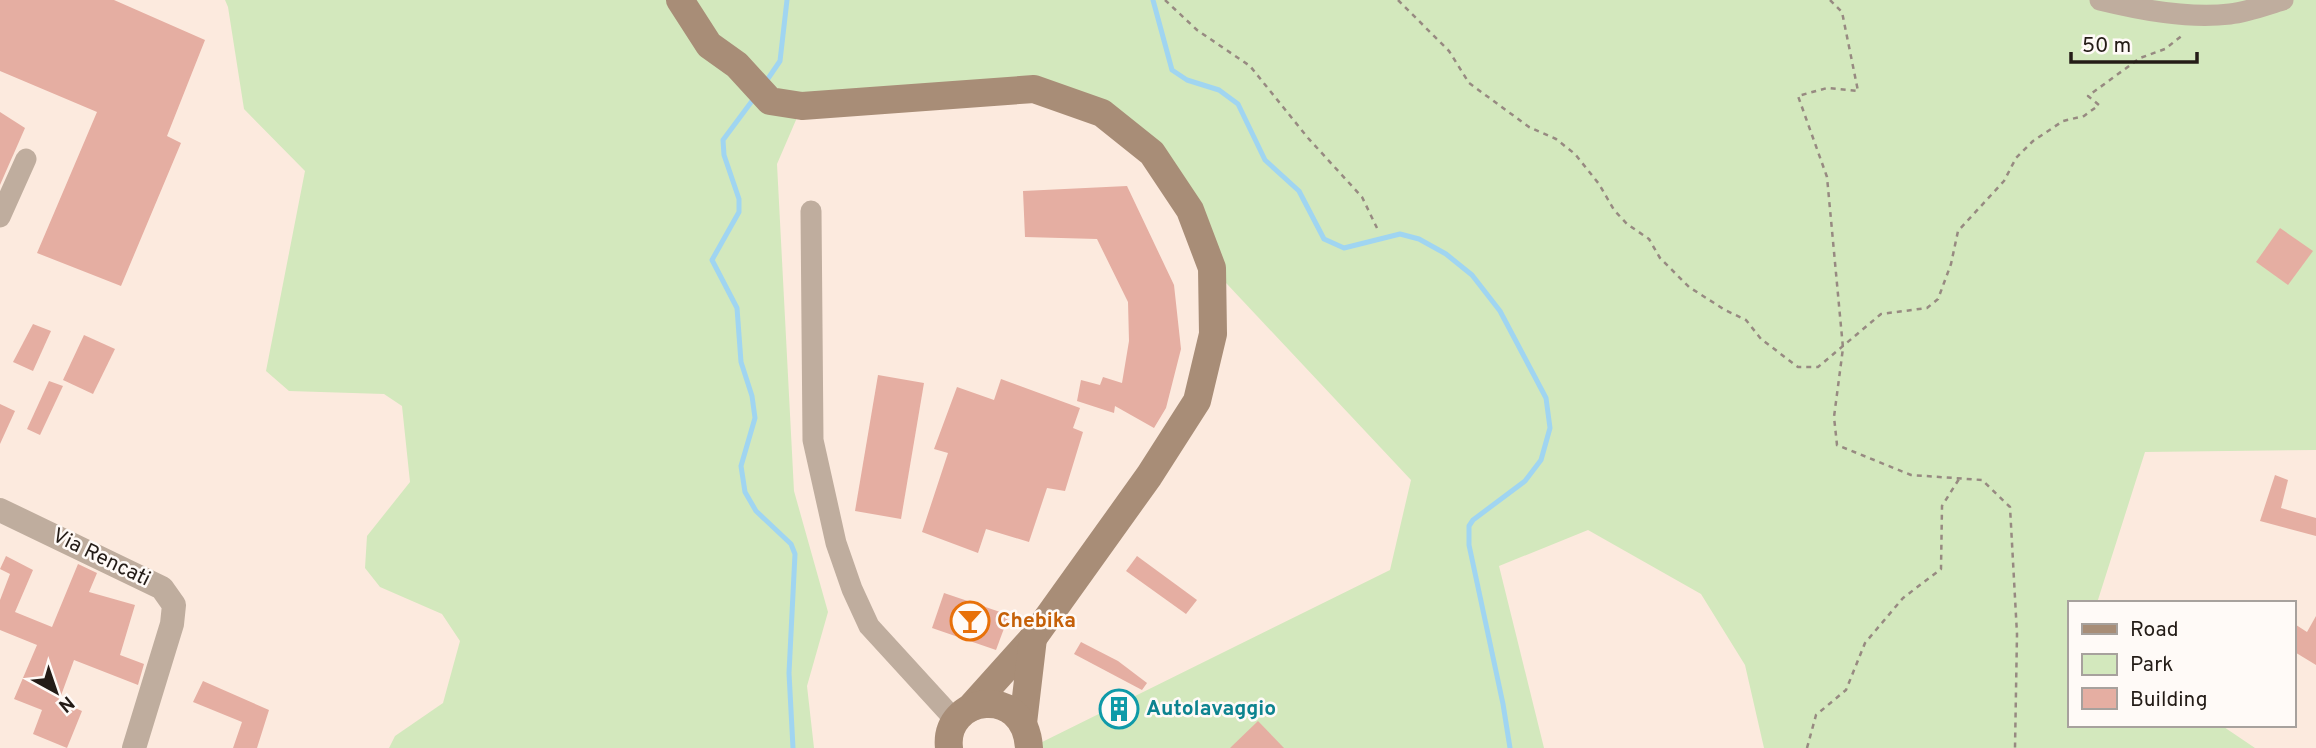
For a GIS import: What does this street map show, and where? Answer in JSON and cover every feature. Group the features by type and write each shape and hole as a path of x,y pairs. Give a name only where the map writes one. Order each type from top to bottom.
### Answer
{"main road":[{"path":"680,0 709,45 737,65 771,101 802,106 1034,89 1102,113 1152,153 1190,210 1212,268 1213,334 1197,401 1149,476 1033,638 953,733"},
{"path":"1026,735 1033,638"},
{"path":"953,733 986,703 1006,707 1026,735"}],"street":[{"path":"2100,0 2125,6 2204,15 2233,14 2283,0"},
{"path":"0,216 26,159"},
{"path":"811,211 813,440 836,543 852,589 869,626 953,733"},
{"name":"Via Rencati","path":"0,510 162,588 174,605 172,624 134,748"}],"path":[{"path":"1166,0 1197,30 1250,66 1308,138 1362,197 1377,228"},
{"path":"1398,0 1449,51 1469,83 1521,122 1556,139 1575,154 1599,184 1614,210 1627,224 1649,239 1660,258 1689,287 1746,320 1761,339 1798,367 1818,367 1881,314 1927,308 1938,299 1951,264 1958,231 2004,181 2015,158 2033,141 2063,121 2084,116 2099,105 2088,96 2140,58 2165,49 2204,15"},
{"path":"1830,0 1843,12 1858,91 1827,88 1798,96 1827,177 1843,348 1834,416 1837,445 1911,475 1982,480 2010,507 2017,634 2015,748"},
{"path":"1807,748 1816,715 1846,690 1865,643 1903,598 1941,569 1942,506 1959,478"}],"green space":[{"path":"225,0 2316,0 2316,450 2145,452 2098,601 2068,601 2068,727 2224,727 2255,748 1764,748 1745,665 1701,594 1588,530 1499,566 1544,748 1030,748 1390,570 1411,480 1212,268 1152,153 1034,89 802,106 777,164 794,491 828,612 807,686 814,748 389,748 395,736 443,703 460,641 442,614 380,587 365,568 367,536 410,482 402,406 384,394 289,391 266,371 305,171 244,109"}],"building":[{"path":"0,0 114,0 205,40 167,136 181,143 121,286 37,253 97,112 0,71"},
{"path":"0,112 25,128 0,185"},
{"path":"1127,186 1174,285 1181,349 1166,408 1154,428 1115,406 1114,413 1077,401 1081,380 1100,385 1103,377 1122,383 1129,341 1128,302 1097,239 1025,237 1023,191"},
{"path":"2280,228 2313,251 2288,285 2256,262"},
{"path":"33,324 51,331 33,371 13,362"},
{"path":"84,335 115,349 93,394 63,380"},
{"path":"878,375 924,383 901,519 855,511"},
{"path":"1001,379 1080,408 1073,428 1083,432 1065,491 1047,488 1029,542 986,529 978,553 922,532 948,453 934,449 957,387 994,400"},
{"path":"49,381 63,386 40,435 27,429"},
{"path":"0,404 15,411 0,444"},
{"path":"2275,475 2288,480 2281,508 2316,518 2316,536 2260,521"},
{"path":"6,556 33,570 15,612 52,627 78,564 97,573 89,592 135,605 120,655 144,664 138,685 74,660 59,701 82,711 67,748 33,734 42,710 14,699 37,645 0,630 0,600 10,574 0,569"},
{"path":"1137,556 1197,600 1186,614 1126,571"},
{"name":"Chebika","path":"944,593 1009,615 996,650 932,628"},
{"path":"2316,616 2316,665 2295,652 2295,624 2307,632"},
{"path":"1081,642 1118,661 1147,683 1142,690 1074,654"},
{"path":"203,681 269,710 257,748 233,748 242,722 193,702"},
{"path":"1258,721 1284,748 1230,748"}],"waterway":[{"path":"765,83 780,61 787,0"},
{"path":"1153,0 1172,70 1187,80 1219,90 1238,104 1265,160 1299,191 1324,239 1344,248 1400,234 1419,239 1446,254 1472,275 1500,311 1546,398 1550,428 1541,460 1525,481 1473,520 1469,526 1469,545 1510,748"},
{"path":"755,97 723,140 724,155 739,199 739,212 712,260 737,308 741,362 752,396 755,418 741,466 745,492 756,511 791,544 795,554 789,673 793,748"}],"place":[{"name":"Chebika","path":"970,621"},
{"name":"Autolavaggio","path":"1119,709"}]}
